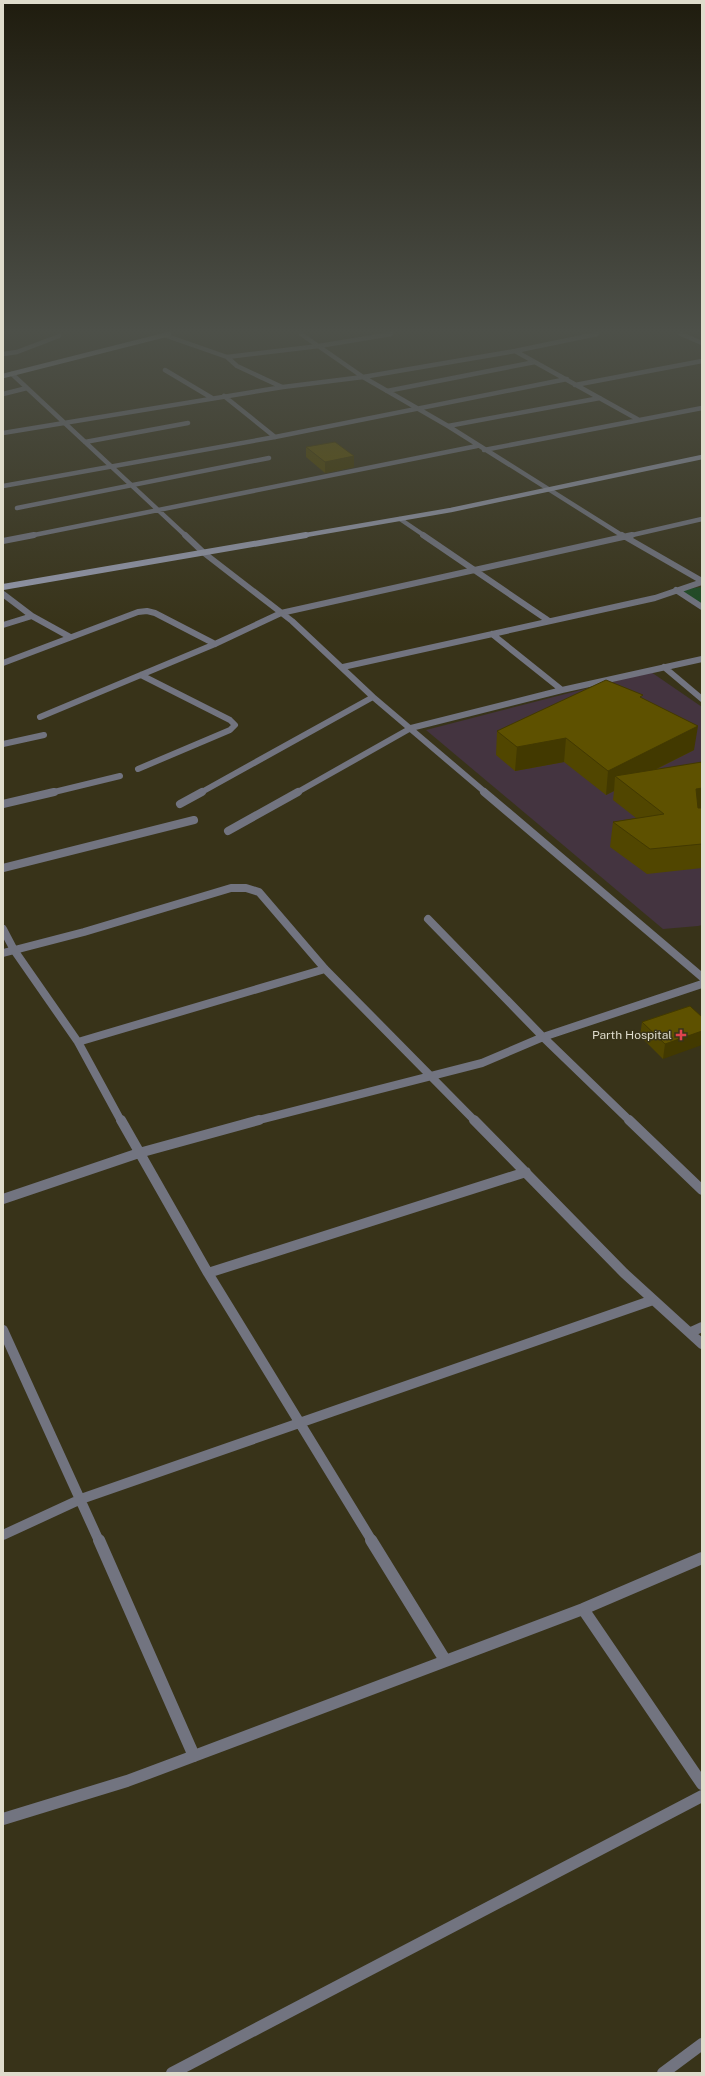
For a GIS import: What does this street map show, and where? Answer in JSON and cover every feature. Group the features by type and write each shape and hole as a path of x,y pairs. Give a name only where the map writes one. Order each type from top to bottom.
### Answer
{"street":[{"path":"3,433 15,431"},
{"path":"73,431 204,553 281,613 343,667 373,698 702,977"},
{"path":"85,442 149,431"},
{"path":"268,431 275,436"},
{"path":"3,486 302,431"},
{"path":"455,431 477,446 550,489 625,537 702,582"},
{"path":"484,450 583,431"},
{"path":"3,541 477,446"},
{"path":"3,587 400,518 550,489 702,457"},
{"path":"17,508 131,484 268,458"},
{"path":"400,518 549,621"},
{"path":"40,717 215,644 281,613 475,571 702,519"},
{"path":"343,667 655,598 702,582"},
{"path":"676,590 702,606"},
{"path":"3,594 32,616 70,637"},
{"path":"3,663 70,637 147,611 155,613 215,644"},
{"path":"3,625 32,616"},
{"path":"492,634 562,690"},
{"path":"228,831 410,728 562,690 702,659"},
{"path":"664,667 702,699"},
{"path":"138,769 230,730 235,725 230,720 141,675"},
{"path":"180,804 373,698"},
{"path":"3,744 44,735"},
{"path":"3,804 120,776"},
{"path":"3,868 194,820"},
{"path":"3,953 84,932 231,888 259,892 325,969 624,1273 691,1332 702,1344"},
{"path":"428,919 543,1037 702,1190"},
{"path":"3,929 14,950 78,1042 139,1153 208,1273 445,1660"},
{"path":"78,1042 325,969"},
{"path":"3,1198 139,1153 228,1128 430,1075 482,1063 543,1037 702,984"},
{"path":"208,1273 526,1172"},
{"path":"3,1535 81,1499 653,1300"},
{"path":"691,1332 702,1327"},
{"path":"3,1330 81,1499 194,1756"},
{"path":"3,1820 127,1781 194,1756 583,1609 702,1558"},
{"path":"583,1609 702,1784"},
{"path":"172,2073 702,1796"},
{"path":"663,2073 702,2044"}],"shaded area":[{"path":"651,672 702,707 702,925 698,926 663,929 426,730"}],"green space":[{"path":"702,587 702,607 676,590"}],"building":[{"path":"335,442 354,456 325,462 306,447"},
{"path":"606,680 643,695 640,697 698,726 608,771 566,738 517,747 497,731"},
{"path":"702,762 702,788 696,789 698,808 702,808 702,844 650,849 613,822 664,814 615,776"},
{"path":"690,1006 702,1017 702,1031 665,1044 642,1022"}],"place":[{"name":"Parth Hospital","path":"681,1035"}]}
